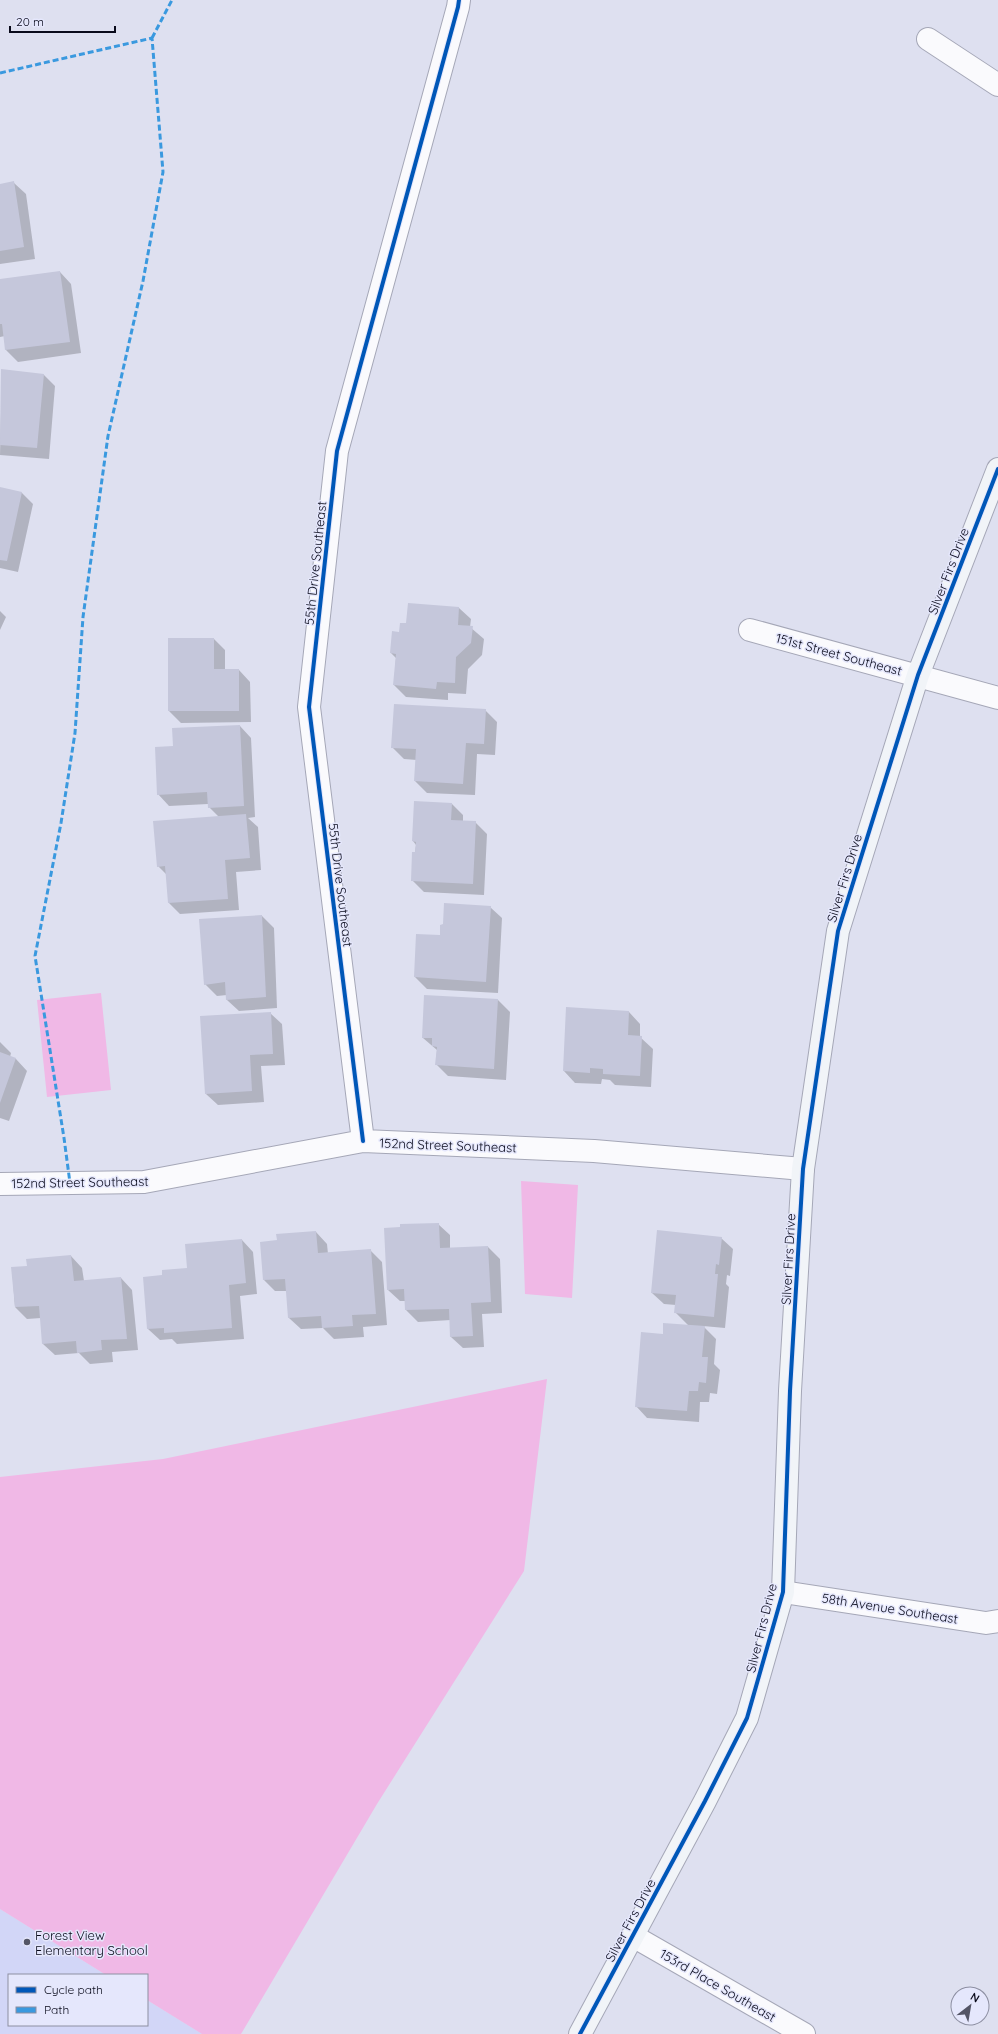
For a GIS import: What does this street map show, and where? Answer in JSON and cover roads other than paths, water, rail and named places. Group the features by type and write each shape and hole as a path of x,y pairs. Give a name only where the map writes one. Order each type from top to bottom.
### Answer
{"street":[{"name":"55th Drive Southeast","path":"363,1141 309,707 337,451 401,220 459,0"},
{"path":"928,38 998,85"},
{"name":"Silver Firs Drive","path":"580,2034 705,1801 747,1718 783,1592 790,1391 803,1169 838,931 918,675 998,470"},
{"name":"151st Street Southeast","path":"750,630 998,698"},
{"name":"152nd Street Southeast","path":"0,1184 144,1182 363,1141 594,1151 803,1169"},
{"name":"58th Avenue Southeast","path":"783,1592 986,1623 998,1621"},
{"name":"153rd Place Southeast","path":"633,1936 804,2034"}],"place":[{"name":"Forest View Elementary School","path":"27,1942"}]}
